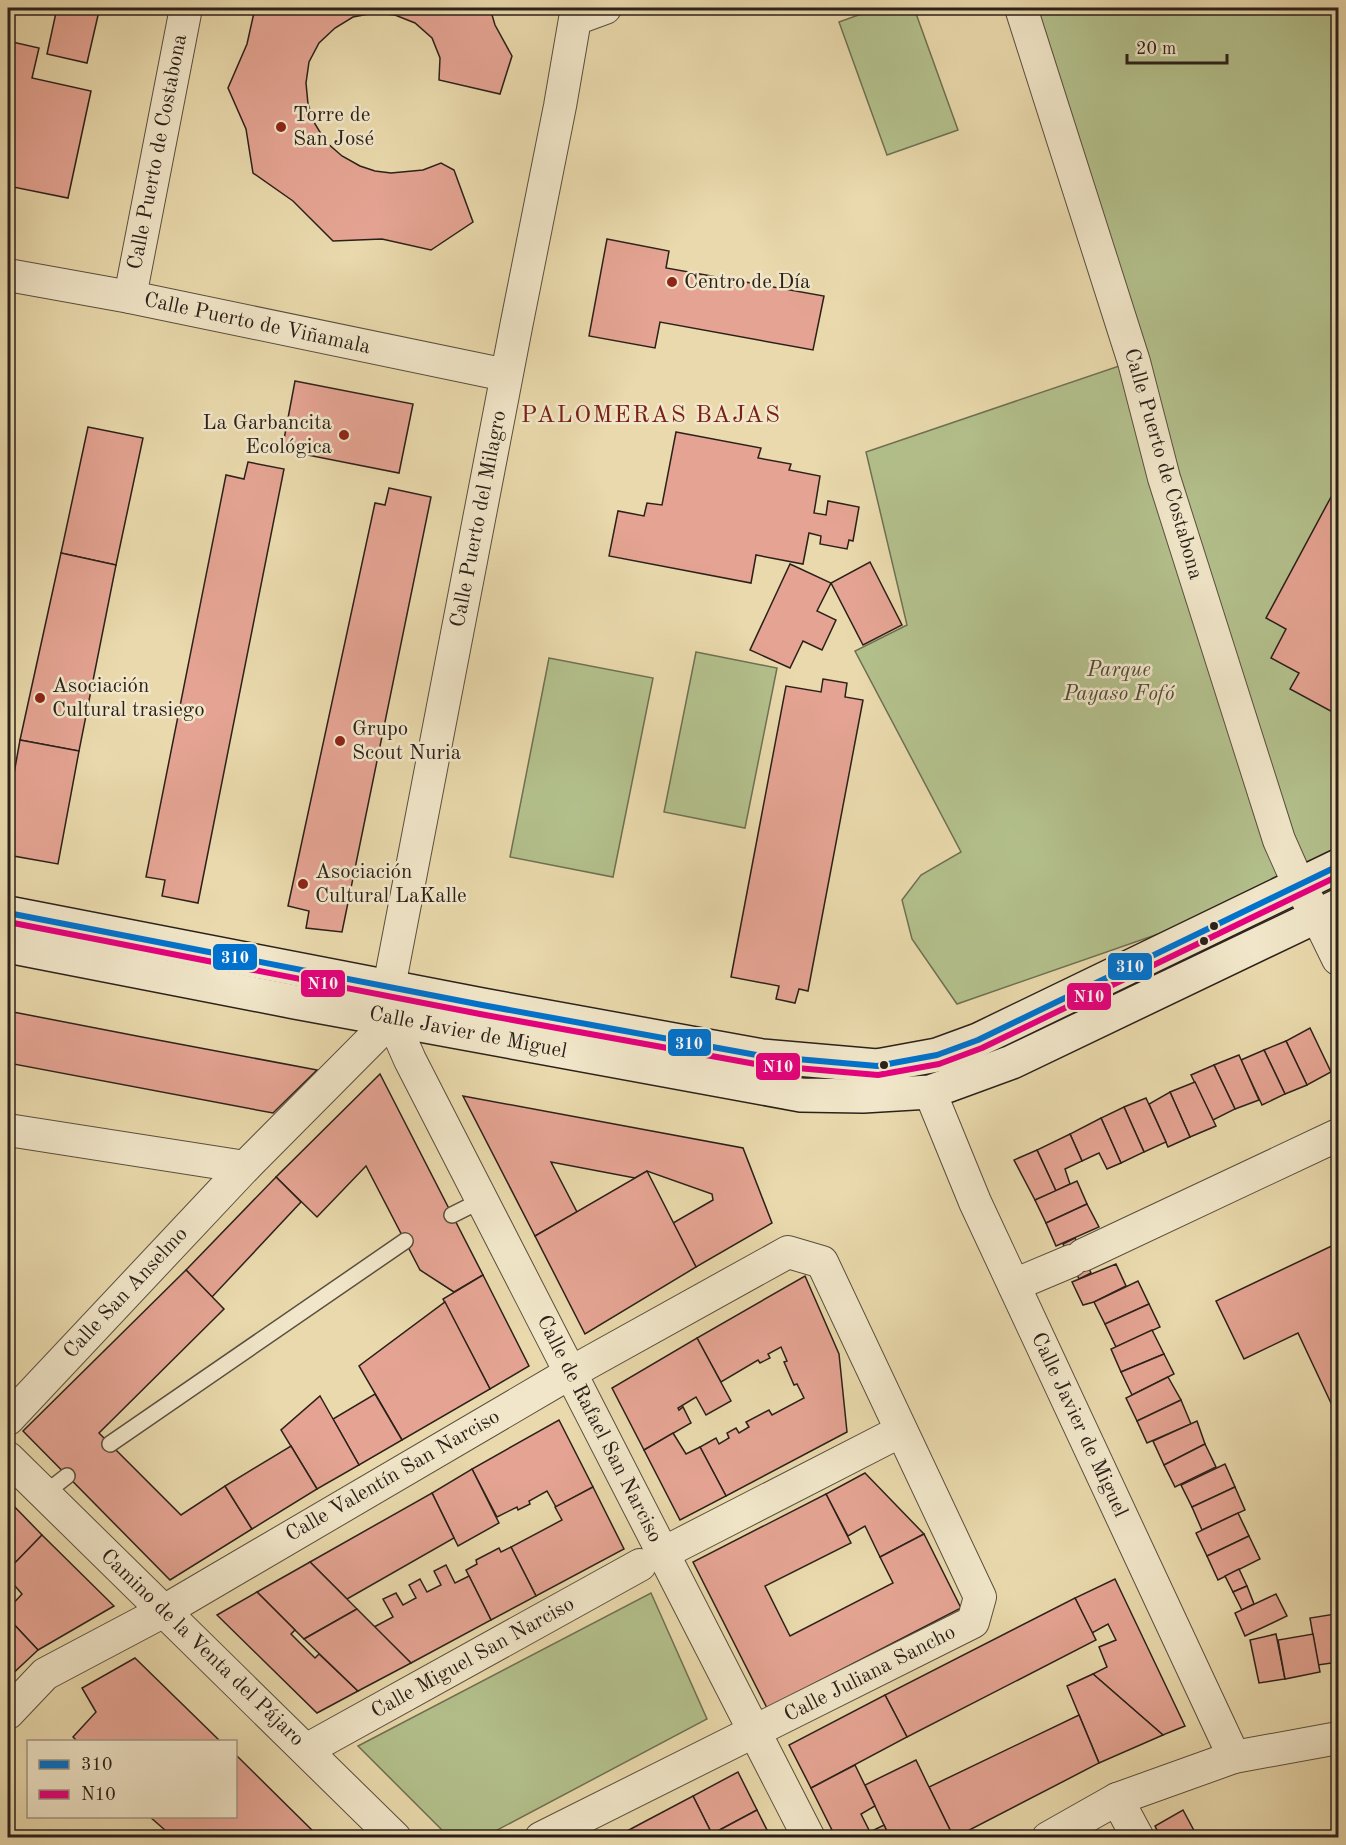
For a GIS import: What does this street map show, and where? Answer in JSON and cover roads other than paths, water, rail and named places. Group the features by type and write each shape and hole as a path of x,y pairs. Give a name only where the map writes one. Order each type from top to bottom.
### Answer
{"street":[{"name":"Calle Puerto de Costabona","path":"130,297 186,8"},
{"name":"Calle Puerto del Milagro","path":"392,1019 389,987 506,375 558,118 572,13 605,8"},
{"name":"Calle Puerto de Costabona","path":"1021,8 1134,362 1168,490 1280,840 1299,885 1328,911 1338,959"},
{"name":"Calle Puerto de Viñamala","path":"8,275 130,297 506,375"},
{"path":"8,913 762,1056 877,1066 937,1055 978,1040 1338,866"},
{"name":"Calle Javier de Miguel","path":"8,946 295,1002 801,1095 863,1096 930,1092 1012,1062 1328,911"},
{"name":"Calle San Anselmo","path":"8,1419 245,1167 392,1019"},
{"name":"Calle de Rafael San Narciso","path":"392,1019 410,1060 809,1838"},
{"name":"Calle Javier de Miguel","path":"930,1092 975,1202 1234,1757"},
{"path":"8,1130 245,1167"},
{"path":"1014,1285 1077,1258 1338,1135"},
{"name":"Calle Valentín San Narciso","path":"8,1713 45,1674 164,1611 570,1373 788,1252"},
{"name":"Calle Juliana Sancho","path":"541,1838 973,1622 980,1597 822,1262 788,1252"},
{"path":"677,1546 901,1431"},
{"name":"Camino de la Venta del Pájaro","path":"8,1458 56,1485 164,1611 395,1838"},
{"name":"Calle Miguel San Narciso","path":"306,1750 640,1565"},
{"path":"1048,1838 1117,1799 1234,1757 1338,1738"},
{"path":"1117,1799 1138,1838"}],"lane":[{"path":"452,1215 482,1200"},
{"path":"111,1444 405,1241"}],"place":[{"name":"Torre de San José","path":"281,127"},
{"name":"Centro de Día","path":"672,282"},
{"name":"La Garbancita Ecológica","path":"344,435"},
{"name":"Asociación Cultural trasiego","path":"40,698"},
{"name":"Grupo Scout Nuria","path":"340,741"},
{"name":"Asociación Cultural LaKalle","path":"303,884"}],"district":[{"name":"PALOMERAS BAJAS","path":"651,416"}],"park label":[{"name":"Parque Payaso Fofó","path":"1119,682"}]}
